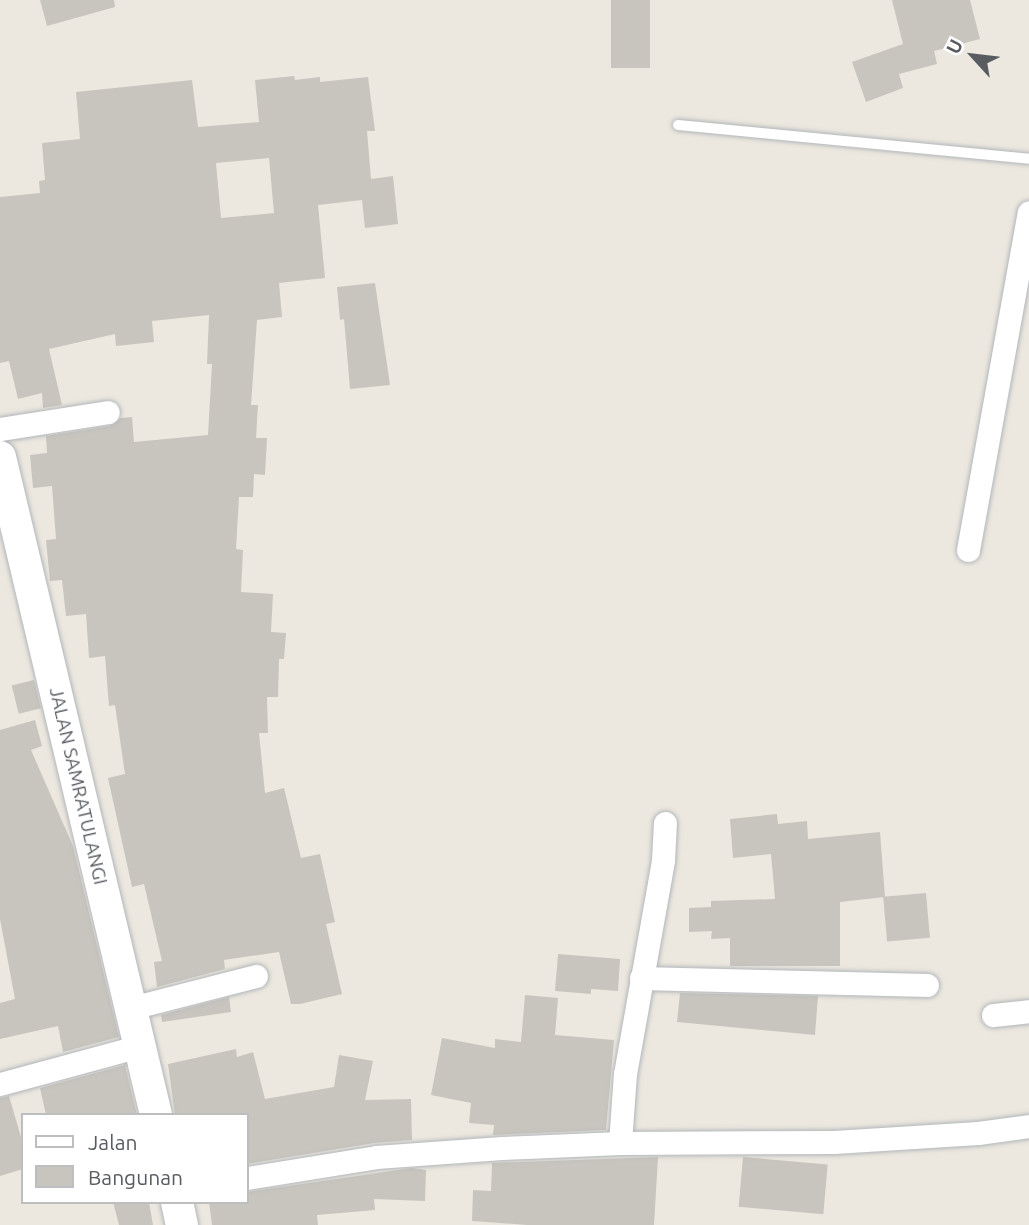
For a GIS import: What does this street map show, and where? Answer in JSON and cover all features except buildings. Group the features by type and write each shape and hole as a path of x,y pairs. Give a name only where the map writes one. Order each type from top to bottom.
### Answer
{"main road":[{"name":"JALAN SAMRATULANGI","path":"0,457 156,1113"},
{"path":"177,1204 182,1225"}],"street":[{"path":"968,550 1025,267 1029,212"},
{"path":"0,429 108,412"},
{"path":"620,1143 625,1074 663,860 665,822"},
{"path":"131,1008 256,976"},
{"path":"641,978 927,985"},
{"path":"993,1015 1029,1011"},
{"path":"0,1084 140,1046"},
{"path":"248,1178 376,1157 620,1143 834,1142 978,1133 1029,1126"}],"lane":[{"path":"678,125 1029,159"}]}
